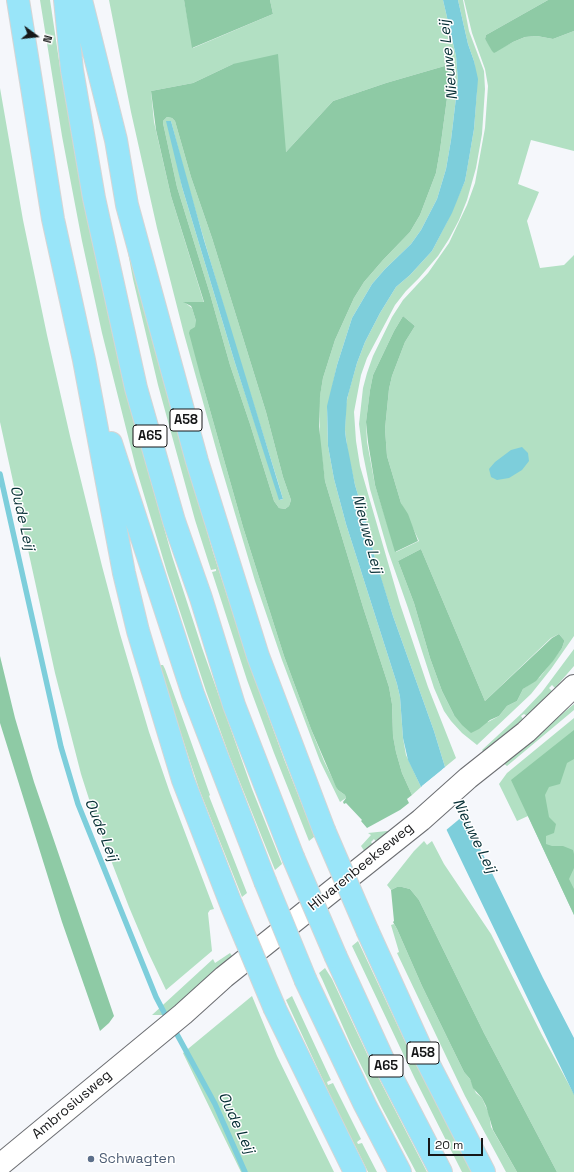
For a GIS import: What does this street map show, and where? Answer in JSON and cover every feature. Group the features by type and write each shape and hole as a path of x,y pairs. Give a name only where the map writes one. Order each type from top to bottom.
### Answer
{"highway":[{"path":"18,0 53,219 84,360 124,574 138,631 184,780 231,904 275,1009 355,1172"},
{"name":"A65","path":"65,0 72,70 94,198 136,388 174,521 201,598 234,705 293,857 336,958 387,1068 441,1172"},
{"name":"A58","path":"81,0 116,140 127,205 198,461 258,656 324,830 368,932 424,1054 484,1172"},
{"name":"A65","path":"84,360 193,694 265,881 306,981 365,1105 400,1172"}],"street":[{"name":"Hilvarenbeekseweg","path":"145,1045 183,1014 224,977 421,820 468,778 526,732 574,686"},
{"name":"Ambrosiusweg","path":"0,1165 145,1045"}],"green space":[{"path":"40,0 50,0 84,204 120,367 146,464 172,556 202,648 252,789 282,864 275,870 229,755 206,691 167,572 136,468 102,333 82,241 62,136"},
{"path":"109,0 184,0 193,48 273,14 270,0 443,0 456,56 458,81 446,169 437,199 421,230 411,244 372,284 352,318 337,365 327,411 328,446 334,479 346,524 397,684 400,697 403,738 406,755 421,787 412,795 402,773 396,752 393,736 392,704 389,687 325,481 320,443 319,401 323,378 335,340 354,298 364,282 410,232 420,215 436,173 448,91 448,65 386,83 333,101 286,152 233,64 193,83 151,91 154,122 171,196 204,303 184,302 192,308 196,321 202,382 243,527 284,656 324,761 338,790 345,795 346,798 340,802 320,761 282,660 255,581 220,463 184,334 157,228 131,112"},
{"path":"184,0 270,0 273,14 192,48"},
{"path":"458,0 463,0 469,31 484,71 485,89 482,134 476,168 467,200 449,239 438,256 395,305 367,358 361,375 354,412 356,441 360,466 400,604 428,687 456,758 445,767 377,566 355,485 348,454 345,430 346,404 357,363 365,342 396,287 410,275 432,251 447,222 465,181 474,129 477,89 474,61 468,44"},
{"path":"464,0 548,0 486,35 485,39 494,52 525,37 537,36 553,39 574,31 574,151 531,140 518,184 539,192 527,221 540,268 564,265 574,255 574,636 531,694 477,745 462,733 451,721 444,711 434,688 388,551 370,489 359,424 363,388 373,356 392,317 403,300 428,273 449,243 467,205 475,183 485,128 488,86 485,69 472,33","holes":["403,316 415,326 405,342 392,376 389,389 385,429 387,456 401,503 419,541 396,552 375,485 367,442 366,422 373,375 394,331","421,549 485,701 551,638 559,634 564,640 562,648 540,677 523,689 517,701 507,706 499,716 488,722 454,715 442,691 430,658 414,603 398,561"]},
{"path":"548,0 574,0 574,31 553,39 537,36 525,37 494,53 492,51 485,39 486,35"},
{"path":"278,54 286,152 333,101 386,83 448,65 448,91 436,173 420,215 410,232 364,282 354,298 335,340 323,378 320,396 319,426 325,481 389,687 392,704 393,736 396,752 402,773 412,795 407,799 409,803 400,810 367,828 361,821 362,820 346,803 344,804 343,802 346,798 345,795 336,787 311,729 284,656 243,527 189,333 190,330 195,327 196,321 191,306 183,302 204,302 171,196 156,130 151,91 193,83 233,64","holes":["167,117 172,118 175,121 191,177 212,238 266,412 283,477 291,500 289,506 285,509 279,508 274,501 230,365 177,187 163,123"]},
{"path":"0,88 23,220 47,335 102,566 120,634 149,732 170,793 214,909 210,910 208,913 212,951 166,990 129,907 97,824 81,774 55,673 0,422"},
{"path":"167,117 172,118 175,121 191,177 212,238 266,412 283,477 291,500 289,506 285,509 279,508 274,501 230,365 177,187 163,121","holes":["169,121 171,121 186,178 235,345 283,499 280,500 235,363 182,187"]},
{"path":"123,226 167,391 213,552 248,660 284,759 314,835 314,837 309,841 247,680 212,572 216,571 216,569 211,570 195,520 158,385 133,279"},
{"path":"403,316 415,326 405,342 392,376 389,389 385,429 387,456 401,503 408,514 418,541 395,552 375,485 366,422 373,375 394,331"},
{"path":"421,549 485,701 552,638 559,634 564,640 562,648 553,661 536,681 523,689 517,701 507,706 499,716 490,720 479,729 471,733 454,715 442,691 430,658 414,603 398,561"},
{"path":"574,649 574,666 555,688 552,685 549,688 552,691 527,716 524,714 521,716 523,719 485,753 482,750 542,692"},
{"path":"0,656 15,718 34,782 114,1016 100,1031 62,922 0,723"},
{"path":"163,665 165,669 210,795 209,796 247,893 242,897 199,789 169,697 160,667"},
{"path":"574,704 574,710 507,766 503,763"},
{"path":"574,718 574,915 528,816 517,821 499,784 507,773"},
{"path":"574,730 574,759 567,763 560,784 549,787 545,795 549,817 556,824 554,833 546,836 546,844 552,846 563,846 573,850 574,854 574,868 569,879 574,889 574,915 511,780"},
{"path":"389,832 377,843 374,839 371,842 373,845 365,852 361,846 371,835 368,833"},
{"path":"424,841 427,845 432,841 444,864 491,934 542,1035 574,1094 574,1172 557,1172 484,1033 419,900 410,889 397,887 391,890 387,885 414,851"},
{"path":"397,887 410,889 419,900 484,1033 557,1172 517,1172 493,1130 486,1106 482,1098 473,1088 470,1079 464,1072 393,922 391,890"},
{"path":"394,924 464,1072 470,1079 476,1093 482,1098 489,1114 491,1127 517,1172 506,1172 465,1096 397,953 399,952 391,925"},
{"path":"358,941 410,1052 472,1172 462,1172 415,1079 352,946"},
{"path":"230,953 235,960 169,1015 152,1015 213,959 215,963"},
{"path":"325,968 332,979 376,1073 427,1172 416,1172 381,1106 351,1045 319,973"},
{"path":"252,996 277,1056 334,1172 241,1172 183,1053"},
{"path":"292,996 331,1080 327,1082 328,1085 333,1083 361,1139 357,1142 358,1144 362,1143 377,1172 368,1172 334,1104 286,1000"}],"water":[{"name":"Nieuwe Leij","path":"443,0 458,0 478,79 474,129 465,181 452,213 432,251 410,275 396,287 365,342 357,363 347,399 345,430 346,439 355,485 375,558 393,616 434,731 445,767 442,770 543,978 574,1038 574,1095 425,785 441,771 421,787 408,760 403,738 400,697 397,684 346,524 334,479 328,446 327,406 337,365 352,318 372,284 411,244 421,230 437,199 446,169 458,81 456,56"},
{"path":"166,121 171,121 204,240 283,499 279,500 235,363 182,187"},
{"path":"522,447 528,453 529,461 522,470 509,478 497,480 491,477 489,469 495,462 511,450"}],"pier":[{"path":"444,768 463,816 445,831 422,786"}],"waterway":[{"name":"Oude Leij","path":"0,474 61,747 78,804 156,997 168,1020"},
{"name":"Oude Leij","path":"173,1027 215,1104 245,1172"}],"place":[{"name":"Schwagten","path":"91,1159"}]}
